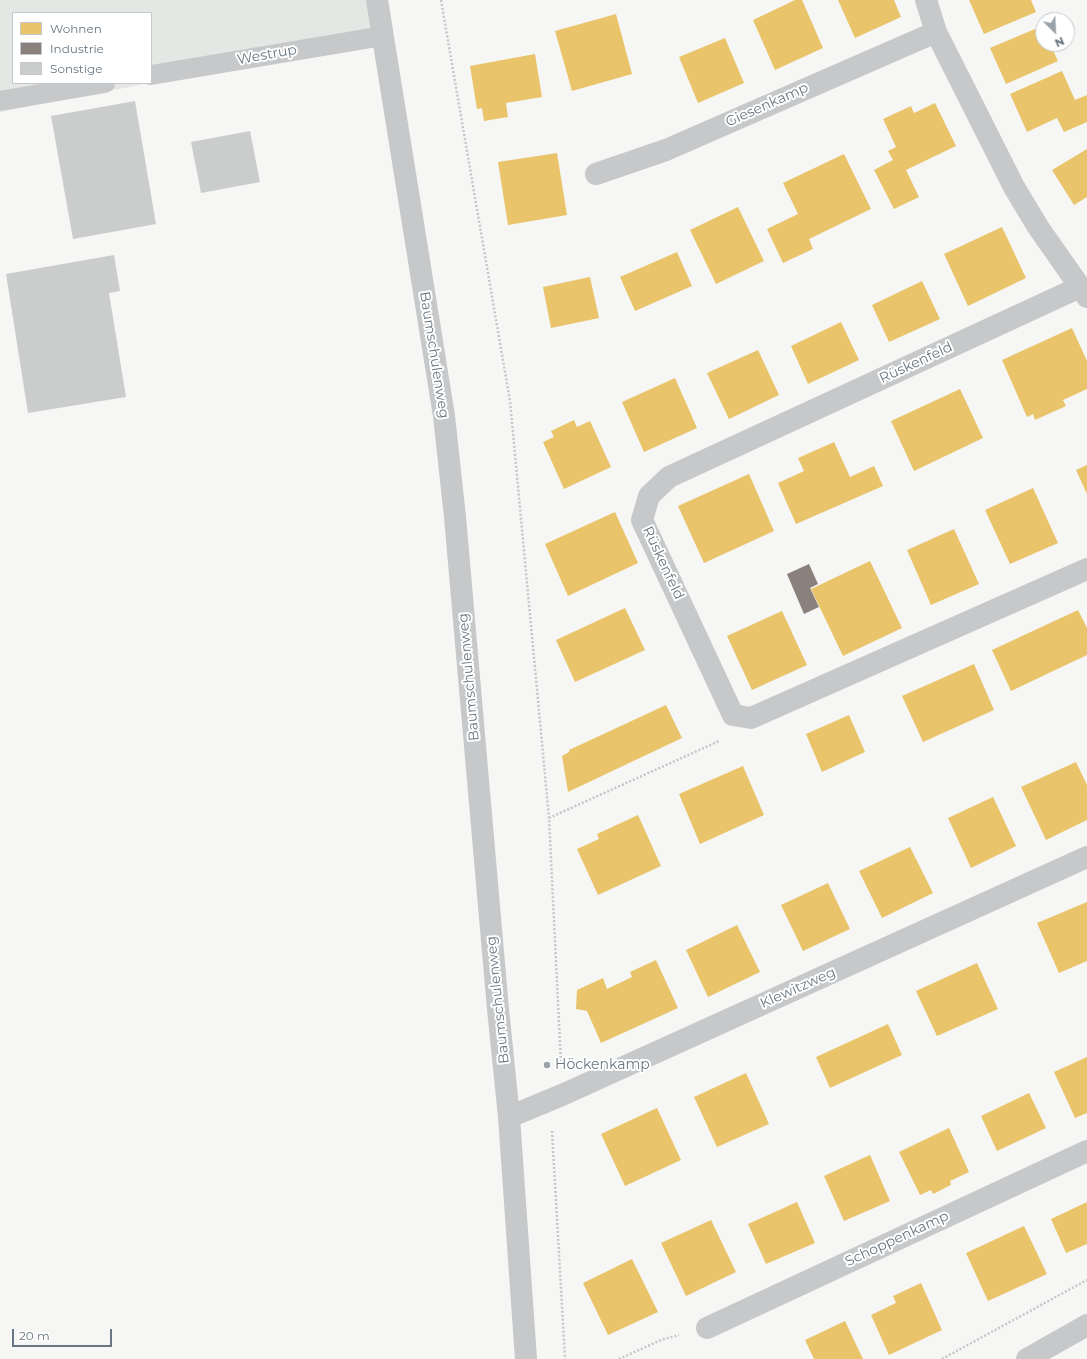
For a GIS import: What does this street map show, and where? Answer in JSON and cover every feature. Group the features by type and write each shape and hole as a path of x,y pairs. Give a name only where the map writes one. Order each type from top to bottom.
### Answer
{"street":[{"name":"Baumschulenweg","path":"377,0 444,416 455,517 498,1009 509,1118 526,1359"},
{"path":"926,0 936,32 1014,188 1038,227 1084,292"},
{"name":"Giesenkamp","path":"596,174 666,150 936,32"},
{"name":"Rüskenfeld","path":"734,715 642,520 649,496 669,477 1084,292"},
{"path":"734,715 751,718 1087,569"},
{"name":"Klewitzweg","path":"509,1118 1087,857"},
{"name":"Schoppenkamp","path":"707,1328 1087,1150"},
{"path":"1027,1359 1087,1325"}],"lane":[{"name":"Westrup","path":"152,75 383,36"},
{"path":"0,101 100,84"}],"path":[{"path":"441,0 510,401 549,818 562,1095 551,1133 565,1359"},
{"path":"549,818 717,742 734,715"},
{"path":"942,1359 1087,1280"},
{"path":"619,1359 661,1340 707,1328"}],"shaded area":[{"path":"0,0 366,0 373,39 152,83 152,12 12,12 12,84 145,84 0,112"}],"building: Wohnen":[{"path":"795,0 802,0 823,48 775,70 753,20"},
{"path":"838,0 894,0 901,17 855,38"},
{"path":"969,0 1031,0 1036,12 984,34"},
{"path":"616,14 632,74 572,91 555,31"},
{"path":"1035,29 1035,52 1054,52 1058,61 1006,84 990,48"},
{"path":"725,38 744,83 698,103 679,57"},
{"path":"535,54 542,97 506,103 508,117 484,121 482,108 477,109 470,66"},
{"path":"1062,71 1075,100 1087,95 1087,122 1064,132 1057,118 1027,132 1010,94"},
{"path":"935,103 956,146 906,170 919,197 894,209 874,170 893,160 888,151 896,147 883,119 911,106 914,113"},
{"path":"1087,149 1087,197 1074,205 1052,170"},
{"path":"557,153 567,215 508,225 498,162"},
{"path":"844,154 871,209 809,239 813,249 783,263 767,229 798,214 783,183"},
{"path":"738,207 764,261 716,284 690,230"},
{"path":"1002,227 1026,278 968,306 944,254"},
{"path":"677,252 692,286 635,311 620,277"},
{"path":"590,277 599,318 551,328 543,287"},
{"path":"922,281 940,319 889,342 872,305"},
{"path":"841,322 859,360 808,384 791,346"},
{"path":"1072,328 1087,361 1087,389 1063,400 1066,406 1035,420 1033,414 1027,417 1002,360"},
{"path":"758,350 779,395 729,419 707,373"},
{"path":"675,378 697,428 644,452 622,402"},
{"path":"960,389 983,438 914,471 891,421"},
{"path":"574,420 577,427 590,421 611,467 564,489 543,442 554,437 551,431"},
{"path":"834,442 850,477 874,466 883,486 796,524 778,483 804,471 798,458"},
{"path":"1087,465 1087,494 1076,470"},
{"path":"749,474 774,531 704,563 678,506"},
{"path":"1033,488 1058,543 1010,564 985,510"},
{"path":"615,512 638,563 568,596 545,544"},
{"path":"954,529 979,584 931,605 907,550"},
{"path":"870,561 902,628 843,656 811,589"},
{"path":"625,608 645,650 575,682 556,640"},
{"path":"1078,610 1087,628 1087,655 1011,691 992,650"},
{"path":"782,611 807,665 752,690 727,636"},
{"path":"974,664 994,710 923,742 902,696"},
{"path":"666,705 682,738 568,792 562,756 569,752 569,750"},
{"path":"849,715 865,752 822,772 806,734"},
{"path":"1076,762 1087,785 1087,820 1046,840 1021,787"},
{"path":"743,766 764,815 700,844 679,794"},
{"path":"993,797 1016,846 971,868 948,818"},
{"path":"638,815 661,866 598,895 577,849 599,839 597,834"},
{"path":"910,847 933,893 882,918 859,871"},
{"path":"828,883 850,929 803,951 781,905"},
{"path":"1087,902 1087,961 1059,973 1037,923"},
{"path":"737,925 760,972 708,997 686,950"},
{"path":"656,960 678,1008 601,1043 587,1011 576,1009 577,990 603,978 607,989 632,977 630,972"},
{"path":"977,963 998,1009 937,1036 916,991"},
{"path":"888,1024 902,1055 830,1088 816,1057"},
{"path":"1087,1057 1087,1113 1075,1118 1054,1072"},
{"path":"746,1073 769,1124 717,1147 694,1097"},
{"path":"1029,1093 1046,1128 997,1151 981,1116"},
{"path":"657,1108 681,1160 625,1186 601,1134"},
{"path":"949,1128 969,1172 950,1181 951,1185 933,1194 931,1190 920,1195 899,1152"},
{"path":"870,1155 890,1201 844,1221 824,1176"},
{"path":"797,1202 815,1243 766,1264 748,1224"},
{"path":"1087,1202 1087,1244 1066,1253 1051,1219"},
{"path":"711,1220 736,1272 686,1296 661,1243"},
{"path":"1024,1226 1047,1274 988,1301 966,1253"},
{"path":"632,1259 658,1312 608,1335 583,1283"},
{"path":"921,1283 942,1330 889,1355 871,1315 896,1303 893,1296"},
{"path":"845,1321 863,1359 814,1359 805,1340"}],"building: Industrie":[{"path":"809,564 818,584 810,588 819,607 804,614 787,574"}],"building: Sonstige":[{"path":"135,101 156,224 73,239 51,116"},
{"path":"250,131 260,182 201,193 191,142"},
{"path":"114,255 120,291 109,293 126,397 28,413 6,274"}],"place":[{"name":"Höckenkamp","path":"547,1065"}]}
